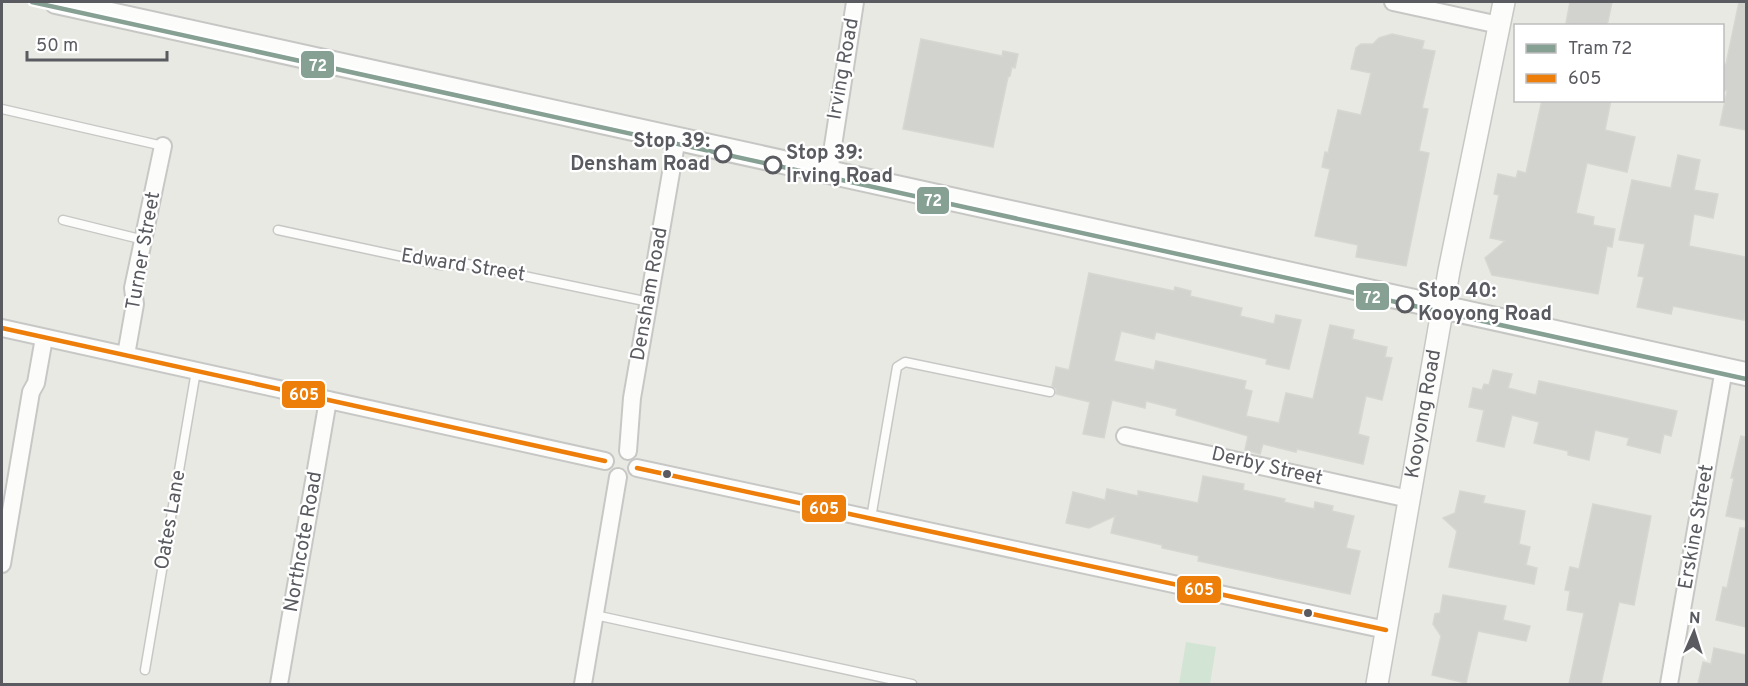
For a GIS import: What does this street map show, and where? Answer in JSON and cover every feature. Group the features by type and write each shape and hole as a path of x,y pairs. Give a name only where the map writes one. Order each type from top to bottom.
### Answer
{"main road":[{"path":"56,2 1736,372"}],"street":[{"name":"Irving Road","path":"829,172 855,2"},
{"path":"1393,2 1499,25"},
{"name":"Kooyong Road","path":"1377,684 1442,307 1504,2"},
{"name":"Densham Road","path":"628,451 632,398 677,138"},
{"name":"Turner Street","path":"126,355 135,304 134,288 163,146"},
{"path":"2,328 605,461"},
{"path":"2,564 31,392 36,382 44,338"},
{"name":"Erskine Street","path":"1669,684 1736,372"},
{"name":"Northcote Road","path":"279,684 328,400"},
{"name":"Derby Street","path":"1125,436 1409,499"},
{"path":"612,451 628,451 634,455 637,468 630,476 618,477 607,472 605,461 612,451"},
{"path":"637,468 1386,630"},
{"path":"583,684 618,477"}],"lane":[{"path":"2,109 163,146"},
{"path":"63,220 144,240"},
{"name":"Edward Street","path":"278,230 441,265 467,264 649,302"},
{"path":"871,518 897,367 905,362 1050,392"},
{"name":"Oates Lane","path":"145,670 196,371"},
{"path":"594,615 912,684"}],"green space":[{"path":"1186,642 1216,647 1210,684 1179,684"}],"building":[{"path":"1570,2 1612,2 1607,24 1566,23"},
{"path":"1739,2 1746,2 1746,130 1720,125 1727,91 1724,90 1724,64 1726,64"},
{"path":"1392,34 1424,41 1422,49 1435,51 1422,108 1428,109 1419,151 1429,153 1406,266 1356,257 1358,245 1315,236 1330,169 1322,167 1325,152 1328,153 1338,110 1361,115 1371,73 1351,69 1356,48 1361,44 1373,44 1379,38"},
{"path":"921,39 1002,56 1003,51 1018,54 1015,68 1012,67 1008,77 993,147 903,129"},
{"path":"1542,102 1611,102 1605,130 1635,137 1627,172 1587,163 1576,213 1594,217 1593,225 1615,229 1612,247 1607,246 1598,294 1492,275 1485,258 1505,241 1490,238 1499,195 1494,194 1498,174 1516,178 1518,171 1526,173"},
{"path":"1678,155 1700,160 1694,190 1718,194 1713,218 1694,214 1689,246 1746,257 1744,320 1673,306 1671,314 1637,307 1644,277 1638,276 1645,244 1619,240 1632,180 1671,188"},
{"path":"1089,273 1174,291 1175,287 1191,291 1190,296 1242,308 1240,316 1274,324 1276,315 1301,320 1289,369 1266,364 1267,359 1156,332 1154,339 1121,331 1114,361 1154,370 1156,361 1246,381 1244,389 1252,391 1246,416 1279,423 1286,393 1313,399 1330,325 1354,330 1352,339 1387,347 1385,357 1392,358 1382,400 1366,396 1358,434 1369,437 1363,464 1263,444 1260,454 1245,450 1248,436 1176,415 1177,409 1146,401 1145,408 1112,400 1104,438 1083,434 1090,402 1056,394 1056,389 1052,386 1056,367 1069,370"},
{"path":"1493,370 1512,374 1508,388 1536,395 1539,381 1677,411 1671,436 1664,434 1660,453 1627,445 1629,438 1595,430 1589,460 1568,455 1568,451 1534,443 1539,422 1512,415 1504,447 1477,441 1484,410 1469,407 1473,388 1482,390 1484,384 1489,385"},
{"path":"1741,436 1746,437 1746,520 1726,516 1734,478 1731,478"},
{"path":"1203,476 1244,484 1243,490 1285,499 1284,502 1314,509 1315,502 1333,506 1332,511 1354,516 1346,548 1360,551 1350,594 1198,561 1199,556 1111,533 1115,516 1089,528 1066,523 1073,492 1105,500 1107,489 1138,496 1138,491 1198,503"},
{"path":"1460,491 1485,496 1483,503 1525,511 1519,544 1530,547 1526,565 1537,568 1534,584 1449,567 1457,531 1443,518 1455,513"},
{"path":"1593,504 1651,516 1634,605 1619,602 1601,684 1569,684 1584,613 1567,610 1570,591 1565,590 1570,567 1579,569"},
{"path":"1740,528 1746,528 1746,627 1716,620 1723,587 1727,588"},
{"path":"1443,595 1506,606 1503,620 1530,626 1526,641 1478,631 1466,683 1432,675 1441,636 1433,624 1435,614 1440,613"},
{"path":"1714,648 1746,655 1746,684 1698,684 1703,662 1711,664"}],"tram line":[{"name":"72","path":"32,2 1746,379"}],"transit line":[{"name":"605","path":"2,328 605,461"},
{"name":"605","path":"637,468 1386,630"}],"place":[{"name":"Stop 39: Densham Road","path":"723,154"},
{"name":"Stop 39: Irving Road","path":"773,165"},
{"name":"Stop 40: Kooyong Road","path":"1405,304"}]}
